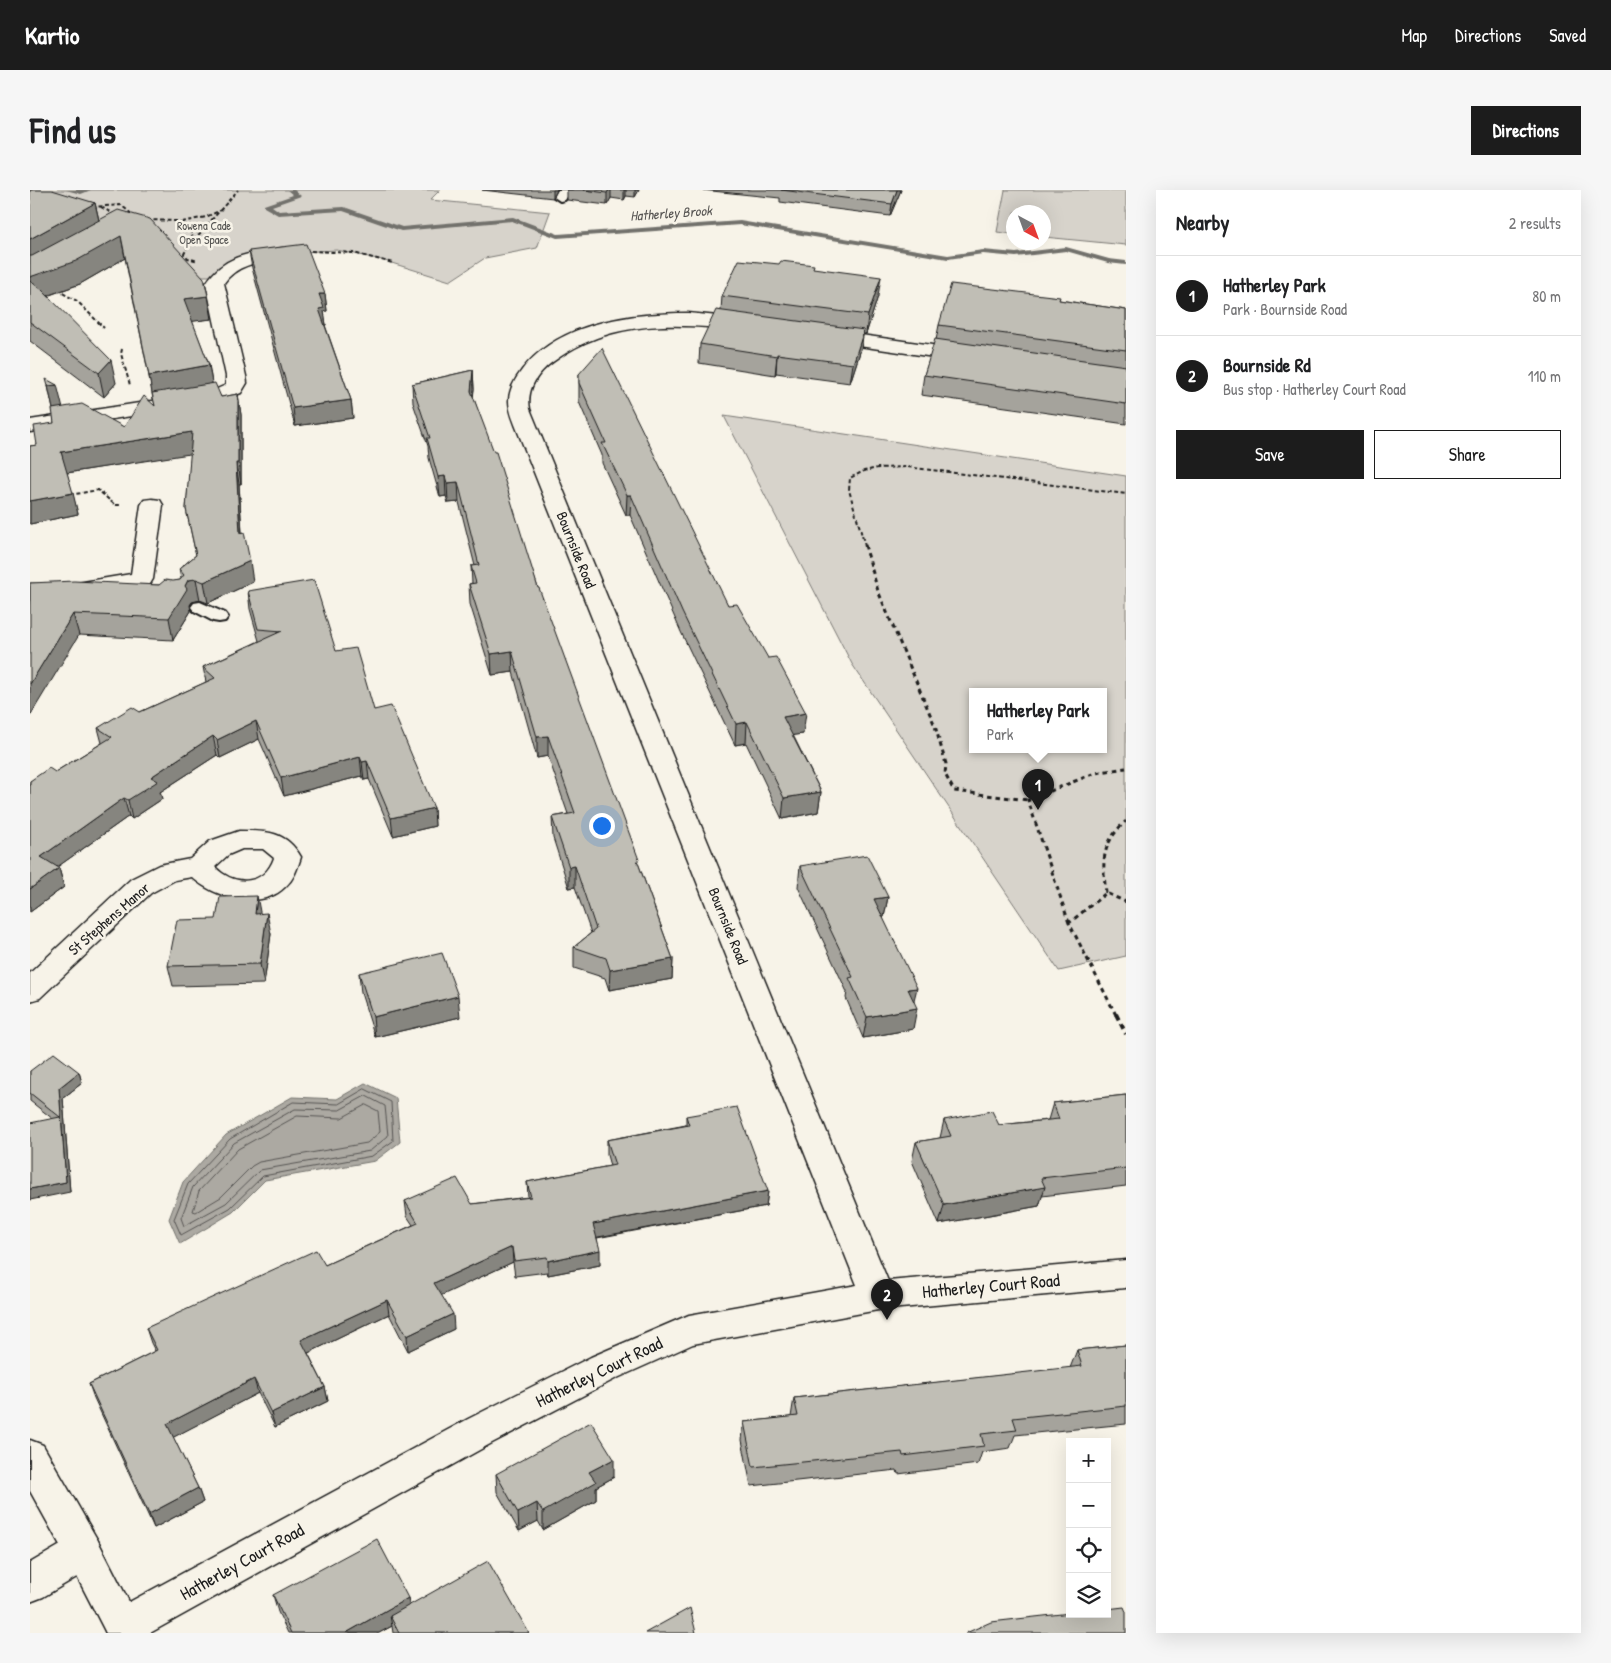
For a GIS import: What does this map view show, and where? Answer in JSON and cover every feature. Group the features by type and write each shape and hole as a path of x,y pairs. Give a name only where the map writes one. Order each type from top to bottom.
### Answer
{"street":[{"path":"30,426 214,396 234,389 237,383 236,376 215,284 219,276 230,267 252,258 283,254"},
{"name":"Bournside Road","path":"769,328 689,319 645,321 603,329 566,344 538,364 521,388 518,401 878,1296"},
{"path":"808,333 991,359"},
{"path":"30,594 59,593 150,583 152,505"},
{"name":"St Stephens Manor","path":"30,990 141,886 169,872 198,867"},
{"name":"Hatherley Court Road","path":"124,1630 480,1431 602,1368 689,1330 878,1296 1126,1274"},
{"path":"30,1456 84,1552 124,1630"},
{"path":"30,1584 84,1552"}],"lane":[{"path":"200,607 219,616"}],"path":[{"path":"230,267 188,258 184,251 226,207 238,190"},
{"path":"87,207 127,203"},
{"path":"121,205 135,216 148,220 180,222 206,217 226,207"},
{"path":"101,206 118,218"},
{"path":"180,222 191,231 194,240"},
{"path":"283,254 337,250 353,252 393,263"},
{"path":"50,288 67,293 81,303 104,328"},
{"path":"121,354 122,349"},
{"path":"1126,494 884,466 863,470 850,478 849,490 878,591 934,726 946,764 945,774 954,791 1028,800 1095,773 1126,768"},
{"path":"69,495 98,490 115,505 152,505"},
{"path":"1028,800 1069,923 1126,1034"},
{"path":"1106,892 1102,861 1108,839 1126,821"},
{"path":"1069,923 1106,892"},
{"path":"1106,892 1126,902"}],"green space":[{"name":"Rowena Cade Open Space","path":"30,190 440,190 430,200 550,212 537,248 485,258 450,281 382,260 337,250 283,253 251,258 219,276 183,276 118,231"},
{"path":"1005,190 1126,190 1126,245 1051,238 1051,205 1006,205 1006,233 997,232"},
{"path":"724,416 1126,476 1126,956 1059,971 852,664"}],"water":[{"path":"365,1083 396,1098 400,1142 375,1161 265,1180 233,1212 180,1244 169,1219 183,1182 226,1135 292,1097 337,1099"}],"building":[{"path":"30,190 52,190 95,203 30,239"},
{"path":"584,190 609,190 607,193"},
{"path":"781,190 897,190 892,204"},
{"path":"118,210 150,219 204,278 208,296 184,299 209,365 149,376 121,236 76,261 30,277 30,256"},
{"path":"306,244 325,294 319,294 324,308 319,309 351,400 293,408 249,251"},
{"path":"739,260 779,264 781,261 814,265 813,268 881,277 868,315 722,296"},
{"path":"30,281 41,289 111,360 99,373 30,322"},
{"path":"951,284 1060,297 1059,300 1126,310 1126,350 939,325"},
{"path":"716,310 864,330 853,364 777,354 777,356 700,344"},
{"path":"935,339 1126,366 1126,404 924,375"},
{"path":"602,348 728,605 737,604 768,658 776,657 806,713 783,717 821,792 784,798 747,722 736,724 682,612 631,495 627,495 602,443 606,443 579,383 579,374"},
{"path":"473,370 471,391 494,452 496,452 538,588 639,860 637,860 673,959 610,970 606,958 574,947 596,929 575,866 569,867 552,817 575,813 548,736 537,737 512,651 491,654 469,584 476,583 471,566 479,565 458,482 447,483 445,476 438,477 427,438 430,438 412,384"},
{"path":"46,379 57,385 48,386"},
{"path":"215,383 221,397 238,394 238,463 236,463 240,533 244,532 250,561 204,582 196,579 188,580 185,586 187,589 169,618 73,614 30,684 30,583 74,581 159,585 165,580 180,580 184,575 179,569 196,555 186,509 192,432 61,452 73,493 30,501 30,446 37,445 34,426 54,423 52,409 82,404 124,427 144,396 155,406 152,393"},
{"path":"314,580 336,651 356,648 374,710 391,706 434,808 391,818 367,761 362,762 360,757 281,778 256,721 217,740 213,736 151,777 158,781 128,800 124,798 41,857 59,868 30,889 30,781 49,768 55,772 112,737 98,728 132,707 140,712 215,678 203,667 282,631 258,629 248,591"},
{"path":"867,855 888,897 874,899 917,988 908,989 917,1008 867,1017 849,978 853,977 800,866"},
{"path":"257,896 255,914 267,913 260,964 168,966 177,920 216,919 220,897"},
{"path":"442,953 458,996 373,1017 359,973"},
{"path":"54,1053 79,1072 59,1088 66,1182 30,1189 30,1123 60,1117 30,1093 30,1071"},
{"path":"1126,1095 1126,1168 1041,1178 1045,1187 944,1205 916,1142 951,1136 944,1120 992,1111 999,1125 1059,1119 1053,1103"},
{"path":"737,1107 768,1191 593,1224 600,1250 548,1261 547,1257 514,1261 512,1247 434,1283 453,1314 407,1336 387,1300 301,1340 325,1387 271,1413 254,1379 167,1424 198,1488 149,1514 89,1384 157,1350 146,1328 316,1250 325,1265 418,1223 405,1201 457,1178 472,1204 531,1197 527,1182 615,1165 607,1140 689,1125 686,1116"},
{"path":"1126,1345 1126,1406 1013,1418 1017,1430 981,1434 984,1446 903,1456 902,1452 753,1467 744,1422 798,1416 794,1398 1082,1366 1077,1350"},
{"path":"591,1422 614,1459 589,1472 596,1482 543,1512 537,1503 518,1513 496,1474"},
{"path":"377,1539 408,1598 346,1633 291,1633 273,1595"},
{"path":"488,1561 529,1633 399,1633 390,1616"},
{"path":"1124,1607 1126,1612 1126,1633 966,1633 991,1622 1066,1613 1066,1618 1111,1618 1111,1609"},
{"path":"690,1608 696,1633 645,1633"}],"waterway":[{"name":"Hatherley Brook","path":"69,190 81,192 88,190"},
{"name":"Hatherley Brook","path":"290,190 298,196 266,206 278,213 344,209 401,229 513,219 557,236 740,223 948,257 983,252 1016,255 1066,249 1108,261 1126,263"}],"place":[{"name":"Hatherley Park","path":"1038,810"},
{"name":"Bournside Rd","path":"887,1320"}]}
